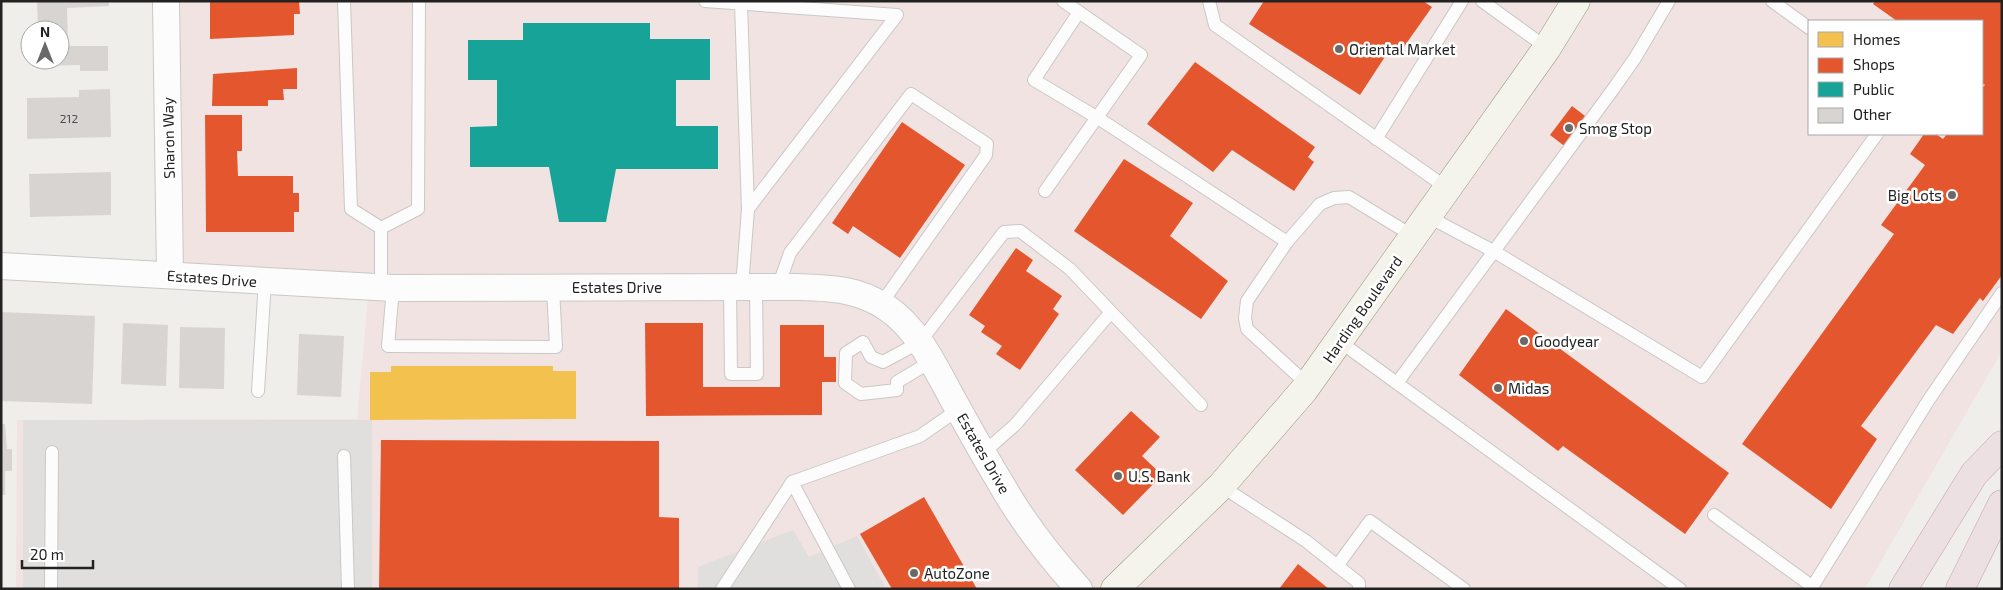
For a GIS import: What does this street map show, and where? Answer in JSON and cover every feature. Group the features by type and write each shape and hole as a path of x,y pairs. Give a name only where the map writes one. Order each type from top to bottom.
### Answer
{"highway":[{"path":"1903,589 1974,474 2002,445"},
{"path":"1960,589 2002,504"}],"main road":[{"name":"Harding Boulevard","path":"1115,589 1222,486 1308,385 1548,48 1576,1"}],"street":[{"name":"Sharon Way","path":"166,1 170,275"},
{"name":"Estates Drive","path":"1,266 388,288 837,288 864,296 888,308 913,332 926,351 983,453 1028,528 1079,589"}],"lane":[{"path":"344,1 351,209 382,228"},
{"path":"382,228 418,209 419,1"},
{"path":"705,1 897,15 748,209"},
{"path":"1046,191 1141,55 1063,1"},
{"path":"1209,1 1215,26 1447,188"},
{"path":"1376,139 1462,1"},
{"path":"1482,1 1548,48"},
{"path":"1397,383 1495,252 1634,58 1669,1"},
{"path":"1772,1 1808,27"},
{"path":"741,4 748,209 752,287 757,374 731,374 752,287 790,252 911,94 986,144 986,155 881,304"},
{"path":"1079,12 1034,80 1098,118 1287,242"},
{"path":"1308,385 1247,329 1245,318 1247,301 1287,242 1320,204 1334,198 1349,197 1420,226 1495,252 1702,377 1876,135"},
{"path":"382,228 388,288 388,346 556,347 553,288"},
{"path":"926,351 883,362 871,357 863,342 846,353 845,383 861,394 897,390 897,382 926,351 1004,232 1020,231 1070,269 1201,405"},
{"path":"258,391 265,281"},
{"path":"1714,515 1812,588 1928,401 2002,293"},
{"path":"983,453 1015,425 1111,312"},
{"path":"1339,341 1680,589"},
{"path":"722,589 792,482 920,436 959,409"},
{"path":"51,589 52,452"},
{"path":"344,456 348,589"},
{"path":"792,482 849,589"},
{"path":"1222,486 1306,541 1359,583 1359,589"},
{"path":"1337,566 1370,521 1464,589"}],"shaded area":[{"path":"166,1 2002,1 2002,351 1865,589 16,589 17,420 357,419 369,287 170,275"},
{"path":"23,420 372,420 372,589 23,589"},
{"path":"793,530 809,557 857,536 886,589 698,589 698,567"}],"building: Homes":[{"path":"391,366 553,366 553,371 576,371 576,419 370,420 370,372 391,372"}],"building: Shops":[{"path":"210,1 299,1 300,14 294,14 294,35 210,39"},
{"name":"Oriental Market","path":"1264,1 1423,1 1432,7 1401,51 1392,46 1360,95 1249,24"},
{"path":"1875,1 2002,1 2002,275 1983,301 1980,298 1953,334 1936,325 1861,426 1877,439 1831,509 1742,444 1894,234 1881,225 1925,165 1910,154 1923,135 1937,135 1943,139 1946,135 1983,135 1983,87 1985,85 1983,84 1983,20 1896,20 1873,4"},
{"path":"1195,62 1315,147 1308,157 1314,162 1294,191 1232,150 1213,172 1147,124"},
{"path":"297,68 297,89 283,89 284,100 268,100 268,106 212,106 213,74"},
{"name":"Smog Stop","path":"1572,106 1589,119 1567,148 1550,135"},
{"path":"205,115 242,115 242,151 237,151 238,176 293,176 293,193 299,193 299,212 294,212 294,232 206,232"},
{"path":"902,122 965,165 900,258 853,226 848,234 832,223"},
{"path":"1124,159 1193,203 1170,236 1228,281 1201,319 1074,231"},
{"path":"1016,248 1033,260 1026,271 1062,296 1053,309 1059,314 1020,370 996,354 1002,346 981,332 985,326 969,315"},
{"path":"1506,309 1729,473 1685,534 1563,446 1558,451 1459,375"},
{"path":"645,323 703,323 703,387 780,387 780,325 824,325 824,357 836,357 836,382 822,382 822,415 646,416"},
{"path":"1131,411 1160,437 1142,456 1162,475 1123,515 1075,470"},
{"path":"381,440 659,441 659,517 679,518 679,589 379,589"},
{"path":"924,497 977,589 892,589 860,534"},
{"path":"1298,564 1329,589 1279,589"}],"building: Public":[{"path":"523,23 650,23 650,39 710,39 710,80 676,80 676,126 718,126 718,169 616,169 606,222 559,222 549,167 470,167 470,127 497,126 497,80 468,80 468,40 523,40"}],"building: Other":[{"path":"37,1 109,1 109,6 67,8 67,20 38,20"},
{"path":"70,46 108,46 108,71 80,71 80,65 70,65"},
{"path":"110,89 111,137 27,139 27,98 79,97 79,90"},
{"path":"111,172 111,215 30,217 29,174"},
{"path":"1,312 95,316 92,404 1,401"},
{"path":"123,323 168,325 166,386 121,384"},
{"path":"180,327 225,328 224,389 179,388"},
{"path":"299,334 344,336 341,397 297,395"},
{"path":"1,424 5,424 7,449 12,449 12,471 5,471 5,495 1,495"}],"place":[{"name":"Oriental Market","path":"1339,49"},
{"name":"Smog Stop","path":"1569,128"},
{"name":"Big Lots","path":"1952,195"},
{"name":"Goodyear","path":"1524,341"},
{"name":"Midas","path":"1498,388"},
{"name":"U.S. Bank","path":"1118,476"},
{"name":"AutoZone","path":"914,573"}]}
